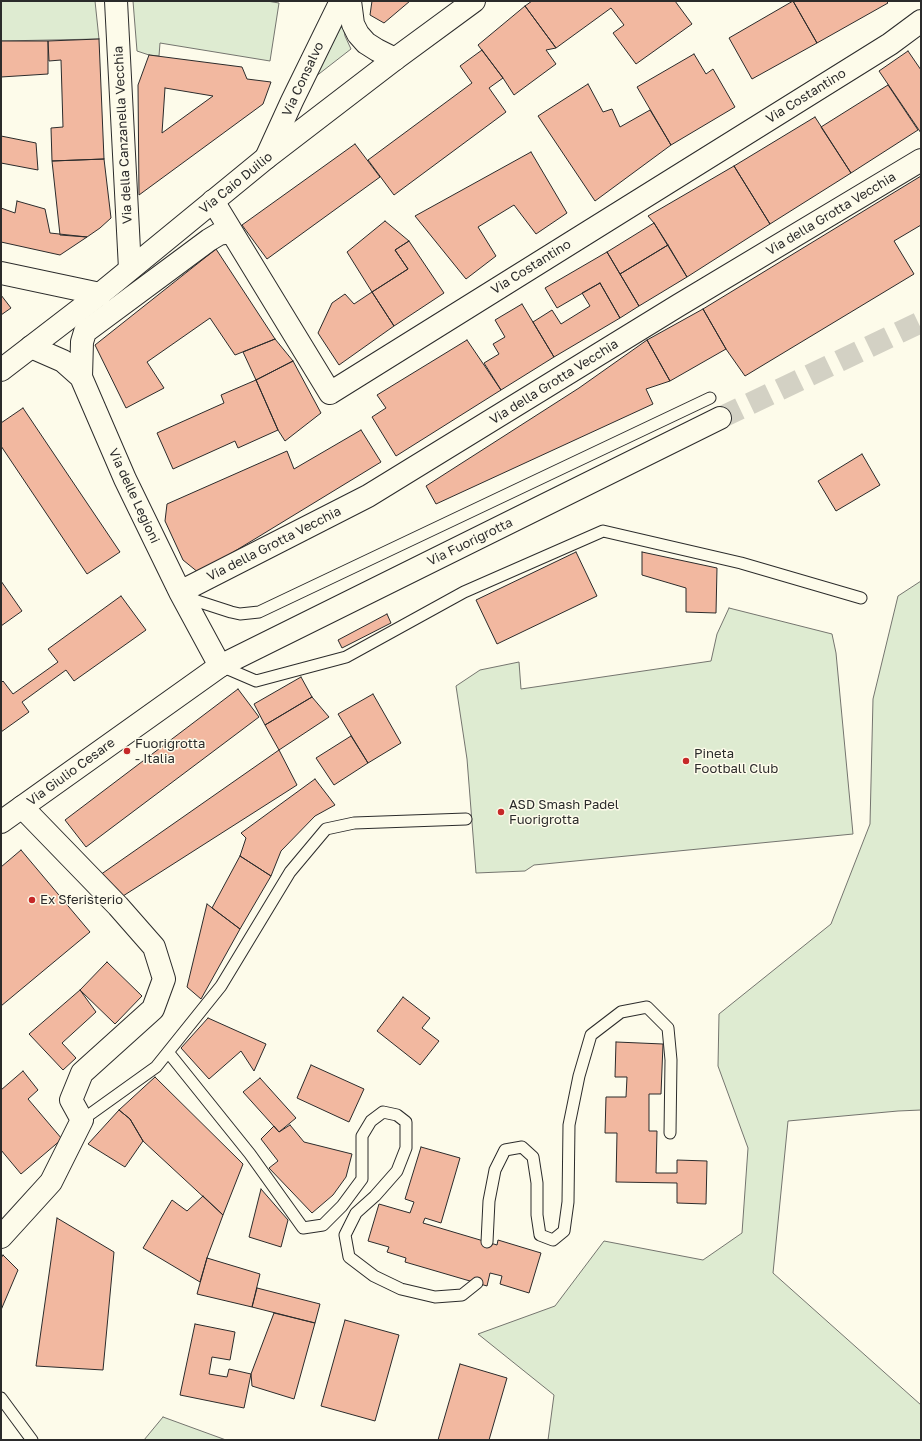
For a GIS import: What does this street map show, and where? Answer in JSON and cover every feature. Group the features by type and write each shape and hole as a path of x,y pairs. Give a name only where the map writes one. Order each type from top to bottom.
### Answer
{"street":[{"name":"Via della Canzanella Vecchia","path":"116,1 130,269"},
{"name":"Via Consalvo","path":"266,158 340,1"},
{"path":"350,1 354,24 358,34 366,43 376,50 395,58"},
{"name":"Via Caio Duilio","path":"1,370 100,294 266,158 395,58 474,1"},
{"name":"Via Costantino","path":"213,201 330,393 890,44 921,21"},
{"name":"Via della Grotta Vecchia","path":"180,592 368,496 679,305 921,160"},
{"path":"80,377 82,342 85,332 209,240 219,234 232,232"},
{"path":"1,273 100,294"},
{"name":"Via delle Legioni","path":"31,347 63,361 80,377 125,479 180,592 220,666"},
{"name":"Via Fuorigrotta","path":"220,666 720,418"},
{"name":"Via Giulio Cesare","path":"1,822 220,666"},
{"path":"1,1237 51,1182 82,1120 71,1100 82,1073 153,1009 164,979 154,947 118,906 22,807"}],"lane":[{"path":"180,592 197,601 231,612 240,614 259,612 710,398"},
{"path":"220,666 256,681 346,657 464,592 603,531 741,563 860,598"},
{"path":"82,1120 156,1067 221,986 290,872 326,829 354,823 466,819"},
{"path":"487,1242 489,1201 496,1170 505,1150 522,1147 533,1158 537,1183 537,1215 540,1234 553,1240 564,1231 568,1202 569,1125 579,1076 591,1034 621,1012 647,1007 668,1028 671,1060 670,1133"},
{"path":"168,1052 250,1154 303,1228 323,1225 342,1206 362,1179 362,1136 371,1120 383,1112 397,1115 406,1122 406,1148 397,1171 375,1196 356,1213 345,1235 349,1257 374,1276 387,1283 401,1289 435,1297 462,1295 477,1283"},
{"path":"1,1398 32,1440"}],"green space":[{"path":"1,1 95,1 99,39 1,41"},
{"path":"133,1 267,1 279,3 270,61 160,43 159,56 149,55 137,51"},
{"path":"341,16 345,36 351,49 315,77"},
{"path":"921,581 921,1110 788,1121 773,1273 921,1405 921,1440 548,1440 554,1395 478,1334 555,1306 604,1241 703,1260 742,1233 748,1148 718,1066 719,1014 831,924 870,824 873,699 898,596"},
{"name":"Pineta Football Club","path":"729,608 832,634 836,653 853,834 534,865 525,871 476,873 467,759 456,686 480,670 519,662 521,689 711,661 717,634"},
{"path":"163,1417 226,1440 144,1440"}],"building":[{"path":"372,1 410,1 384,23 370,15"},
{"path":"532,1 675,1 692,24 636,64 613,33 624,25 611,8 556,48 525,6"},
{"path":"793,1 817,43 752,79 729,38"},
{"path":"793,1 886,1 888,3 817,43"},
{"path":"525,6 556,48 546,50 556,64 514,95 478,45"},
{"path":"99,39 104,159 52,161 51,128 63,127 61,60 49,61 48,41"},
{"path":"1,41 48,41 48,74 1,77"},
{"path":"482,50 503,78 489,88 506,112 394,195 368,160 472,83 460,66"},
{"path":"908,51 921,70 921,133 879,71"},
{"path":"694,54 706,74 713,69 735,107 671,145 637,87"},
{"path":"149,55 242,67 247,79 271,82 263,104 139,195 138,85","holes":["165,88 213,96 162,133"]},
{"path":"588,84 603,112 612,109 620,127 650,110 671,145 595,201 538,116"},
{"path":"888,85 918,130 851,173 821,127"},
{"path":"815,117 851,173 770,224 734,166"},
{"path":"1,136 36,143 38,170 1,163"},
{"path":"355,144 380,177 267,259 242,225"},
{"path":"531,152 567,213 536,234 514,205 478,227 496,256 466,279 415,216"},
{"path":"104,159 111,218 87,237 60,235 52,161"},
{"path":"734,166 770,224 687,277 654,223 648,216"},
{"path":"921,176 921,225 894,241 914,274 745,376 726,349 703,309"},
{"path":"17,201 45,209 50,233 87,237 60,255 1,242 1,208 15,213"},
{"path":"385,221 409,241 395,250 408,269 372,292 347,252"},
{"path":"654,223 668,245 620,274 607,252"},
{"path":"409,241 444,293 394,326 372,292 408,269 395,250"},
{"path":"668,245 687,277 639,306 620,274"},
{"path":"216,249 275,339 235,355 210,318 147,362 164,388 126,408 95,345"},
{"path":"607,252 639,306 620,318 600,283 557,308 545,288"},
{"path":"600,283 620,318 554,357 533,322 552,310 561,324 590,306 582,293"},
{"path":"372,292 394,326 339,365 318,333 332,303 345,294 354,304"},
{"path":"1,295 11,308 1,315"},
{"path":"522,304 554,357 501,390 484,363 499,354 493,344 505,337 495,320"},
{"path":"703,309 726,349 670,381 647,340"},
{"path":"275,339 293,361 256,380 243,352"},
{"path":"467,340 501,390 396,456 372,417 386,408 377,395"},
{"path":"647,340 670,381 646,389 653,404 436,504 426,486 579,388"},
{"path":"293,361 321,413 285,441 278,430 256,380"},
{"path":"256,380 278,430 238,448 235,441 173,469 157,433 224,403 221,395"},
{"path":"23,408 120,552 87,574 1,446 1,423"},
{"path":"361,430 381,462 199,573 183,560 165,521 167,504 287,451 294,469"},
{"path":"862,454 880,485 836,511 818,481"},
{"path":"576,552 597,596 497,644 476,600"},
{"path":"642,552 717,568 716,613 686,612 686,588 642,575"},
{"path":"1,581 22,611 1,626"},
{"path":"121,596 146,630 74,681 66,670 22,702 29,712 1,732 1,683 3,681 13,694 58,662 48,649"},
{"path":"387,614 391,623 342,648 338,640"},
{"path":"301,677 312,697 265,725 254,704"},
{"path":"238,689 259,717 86,847 65,820"},
{"path":"373,694 401,743 368,763 338,714"},
{"path":"312,697 329,717 279,750 265,725"},
{"path":"351,736 368,763 334,785 316,758"},
{"path":"279,750 297,785 123,896 100,875"},
{"path":"315,779 335,805 315,816 281,851 271,876 240,856 246,838 241,833"},
{"name":"Ex Sferisterio","path":"21,850 90,932 1,1006 1,867"},
{"path":"240,856 271,876 240,929 212,908"},
{"path":"207,904 240,929 201,999 187,987"},
{"path":"107,962 142,996 115,1024 80,990"},
{"path":"80,990 96,1012 62,1043 76,1058 63,1070 29,1034"},
{"path":"403,997 430,1018 422,1028 439,1041 420,1065 377,1031"},
{"path":"208,1018 266,1044 254,1071 241,1051 209,1079 181,1048"},
{"path":"616,1042 663,1044 661,1094 649,1094 649,1131 657,1131 656,1173 677,1173 677,1160 707,1161 706,1204 677,1203 677,1183 616,1182 617,1133 605,1133 606,1097 626,1097 627,1077 615,1077"},
{"path":"311,1065 364,1089 349,1122 297,1098"},
{"path":"23,1071 38,1090 28,1099 62,1139 21,1174 1,1150 1,1090"},
{"path":"155,1077 243,1164 223,1215 143,1141 130,1119 119,1110"},
{"path":"260,1078 296,1118 279,1132 243,1092"},
{"path":"119,1110 130,1119 143,1141 125,1167 88,1144"},
{"path":"290,1125 304,1142 352,1154 346,1177 333,1195 312,1213 269,1168 278,1161 261,1139 274,1126 279,1132"},
{"path":"421,1147 460,1158 441,1223 425,1218 423,1223 497,1245 498,1240 541,1253 529,1293 500,1284 502,1276 490,1273 487,1286 405,1262 406,1258 387,1252 389,1247 368,1241 379,1204 410,1213 414,1202 405,1199"},
{"path":"261,1189 288,1220 281,1247 249,1237"},
{"path":"203,1196 223,1215 200,1282 143,1248 172,1200 187,1211"},
{"path":"57,1218 114,1252 103,1370 36,1366"},
{"path":"3,1255 18,1270 1,1310 1,1258"},
{"path":"207,1258 260,1274 252,1307 197,1294"},
{"path":"257,1288 320,1304 315,1323 252,1307"},
{"path":"274,1313 315,1323 294,1399 252,1386 251,1374"},
{"path":"345,1320 399,1335 375,1421 321,1406"},
{"path":"195,1324 235,1332 230,1360 212,1357 209,1374 227,1377 229,1369 251,1374 244,1408 180,1395"},
{"path":"460,1364 507,1378 489,1440 438,1440"}],"tunnel":[{"path":"720,418 921,322"}],"place":[{"name":"Fuorigrotta - Italia","path":"127,751"},
{"name":"Pineta Football Club","path":"686,761"},
{"name":"ASD Smash Padel Fuorigrotta","path":"501,812"},
{"name":"Ex Sferisterio","path":"32,900"}]}
